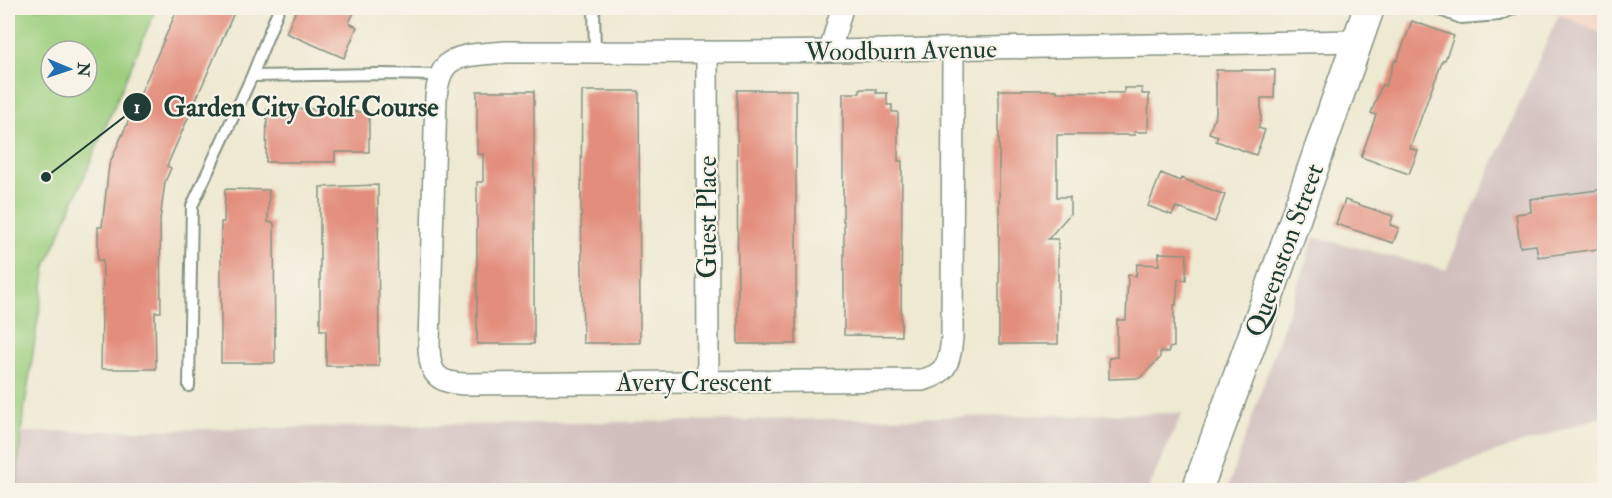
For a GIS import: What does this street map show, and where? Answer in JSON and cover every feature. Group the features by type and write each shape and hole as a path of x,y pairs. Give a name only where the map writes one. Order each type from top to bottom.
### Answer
{"main road":[{"name":"Queenston Street","path":"1197,490 1271,288 1369,8"}],"street":[{"path":"830,51 842,8"},
{"name":"Woodburn Avenue","path":"443,70 461,57 496,53 830,51 1358,41"},
{"name":"Avery Crescent","path":"443,70 435,98 429,344 431,367 444,381 454,384 922,380 932,378 946,366 950,357 952,337 953,49"},
{"name":"Guest Place","path":"707,52 708,382"}],"lane":[{"path":"189,386 192,206 252,76 279,8"},
{"path":"594,8 595,52"},
{"path":"1435,8 1461,18 1499,15 1515,8"},
{"path":"252,76 378,74 443,70"}],"shaded area":[{"path":"1537,8 1604,8 1604,34 1559,14"},
{"path":"1559,14 1604,34 1604,416 1382,490 1227,490 1314,237 1446,270"},
{"path":"1182,413 1148,490 16,490 21,432"}],"green space":[{"path":"8,8 156,8 46,266 21,432 16,490 8,490"}],"building":[{"path":"178,8 236,8 167,166 171,168 165,182 160,220 161,312 155,312 156,369 101,369 103,260 98,260 98,227 102,227 109,165"},
{"path":"297,8 356,8 349,23 357,27 344,58 286,33"},
{"path":"1412,21 1454,36 1410,148 1418,151 1409,174 1361,157 1376,115 1371,113 1382,84 1385,86 1395,60 1397,61"},
{"path":"1216,70 1275,70 1274,98 1261,98 1261,119 1258,128 1265,130 1256,155 1216,141 1218,136 1209,133 1216,113"},
{"path":"1124,88 1142,88 1142,94 1149,94 1148,132 1134,132 1135,135 1057,135 1057,197 1070,197 1070,214 1048,239 1058,239 1058,344 999,344 999,90 1124,93"},
{"path":"860,89 876,89 876,93 887,93 887,105 892,105 892,112 898,112 898,161 902,161 901,336 844,335 843,93 860,93"},
{"path":"737,90 796,90 796,344 738,344"},
{"path":"477,91 534,91 534,344 477,344 477,182 483,182 483,154 477,154"},
{"path":"582,91 639,91 640,343 583,343"},
{"path":"267,109 335,109 335,111 369,112 369,152 335,152 335,162 266,162"},
{"path":"1161,173 1225,195 1215,222 1176,207 1172,215 1148,206"},
{"path":"378,185 379,366 326,366 326,330 320,330 320,187"},
{"path":"225,189 269,190 268,222 274,223 275,363 221,363 221,222 224,222"},
{"path":"1605,189 1605,248 1538,257 1536,245 1520,247 1516,214 1531,212 1530,199"},
{"path":"1345,200 1393,216 1390,225 1399,228 1393,243 1336,224"},
{"path":"1159,253 1187,254 1186,280 1178,279 1176,305 1174,305 1174,347 1169,348 1169,352 1160,352 1160,358 1140,378 1109,379 1109,358 1117,357 1117,320 1126,320 1128,275 1136,276 1137,264 1159,265"}],"place":[{"name":"Garden City Golf Course","path":"46,177"}]}
